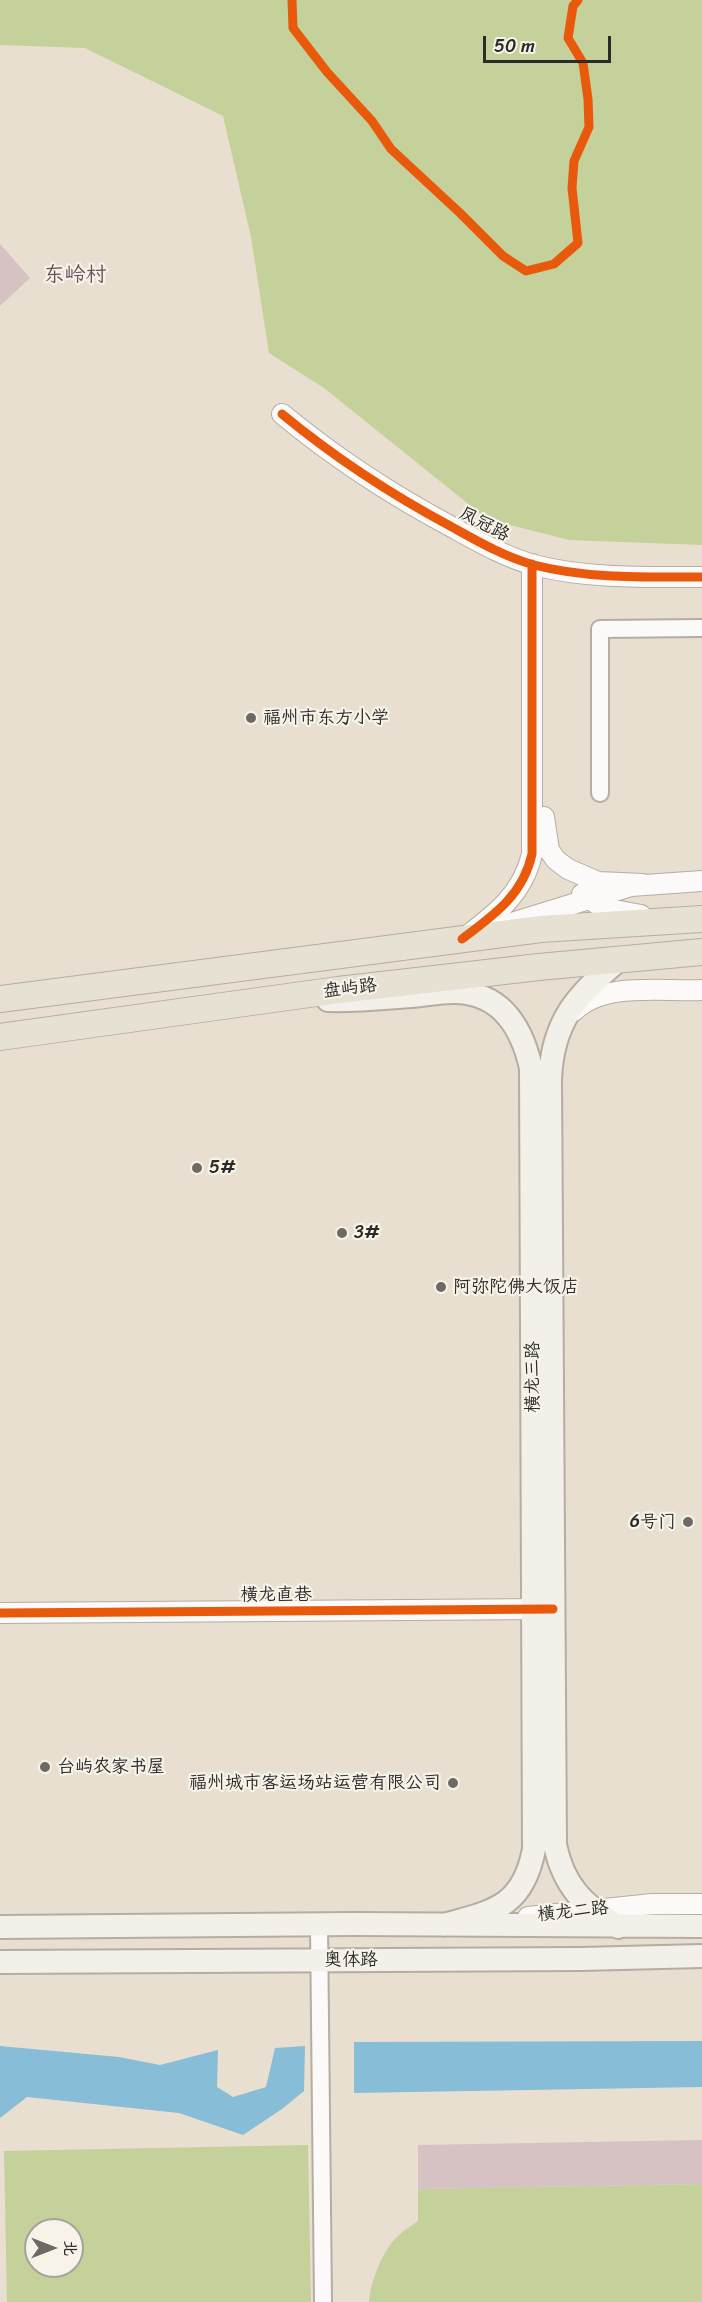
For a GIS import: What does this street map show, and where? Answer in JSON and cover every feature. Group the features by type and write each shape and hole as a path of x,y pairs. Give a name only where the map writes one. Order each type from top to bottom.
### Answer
{"main road":[{"name":"盘屿路","path":"0,999 541,929 697,919"},
{"name":"盘屿路","path":"0,1037 281,998 620,959 702,952"},
{"name":"横龙三路","path":"444,1925 486,1913 511,1898 521,1887 528,1873 535,1836 544,1610 552,1052 560,1026 584,990 620,959"},
{"name":"横龙三路","path":"281,998 360,1001 441,993 470,994 486,999 499,1008 515,1023 523,1038 531,1068 544,1610 555,1845 570,1887 594,1910 618,1927"},
{"name":"奥体路","path":"0,1927 319,1924 702,1926"},
{"name":"奥体路","path":"0,1962 570,1959 702,1956"}],"street":[{"name":"凤冠路","path":"282,414 345,462 416,507 500,552 538,566 599,574 702,577"},
{"path":"538,566 546,842 572,884 587,898 614,911 697,919"},
{"path":"462,939 509,901 525,879 532,854 538,566"},
{"path":"600,793 600,629 702,628"},
{"path":"556,860 568,869 598,882 643,884 702,881"},
{"path":"462,939 619,888 643,884"},
{"path":"560,1026 579,1006 592,997 606,993 702,990"},
{"name":"横龙直巷","path":"0,1613 544,1610"},
{"name":"横龙二路","path":"444,1925 652,1904 702,1904"},
{"path":"319,1924 323,2302"}],"green space":[{"path":"0,0 702,0 702,545 569,540 487,519 324,388 269,353 251,237 223,116 85,48 0,45"},
{"path":"308,2145 311,2302 7,2302 4,2151"},
{"path":"702,2184 702,2302 369,2302 375,2276 387,2249 400,2234 418,2221 418,2189"}],"water":[{"path":"702,2041 702,2087 354,2093 354,2042"},
{"path":"0,2046 119,2057 160,2065 218,2050 217,2087 233,2097 266,2087 275,2048 305,2046 304,2091 243,2135 179,2113 27,2097 0,2118"}],"building":[{"path":"0,244 30,278 0,306"},
{"path":"702,2140 702,2184 418,2189 418,2145"}],"cycle path":[{"path":"292,0 293,28 327,72 372,121 391,149 503,256 526,271 554,264 578,243 572,188 574,161 589,127 583,63 568,38 573,6 578,0"},
{"path":"282,414 386,489 492,549 513,558 554,570 575,573 639,577 702,577"},
{"path":"462,939 506,903 522,881 532,854 532,564"},
{"path":"0,1613 553,1609"}],"place":[{"name":"福州市东方小学","path":"251,718"},
{"name":"5#","path":"197,1168"},
{"name":"3#","path":"342,1233"},
{"name":"阿弥陀佛大饭店","path":"441,1287"},
{"name":"6号门","path":"688,1522"},
{"name":"台屿农家书屋","path":"45,1767"},
{"name":"福州城市客运场站运营有限公司","path":"453,1783"}],"district":[{"name":"东岭村","path":"75,276"}]}
